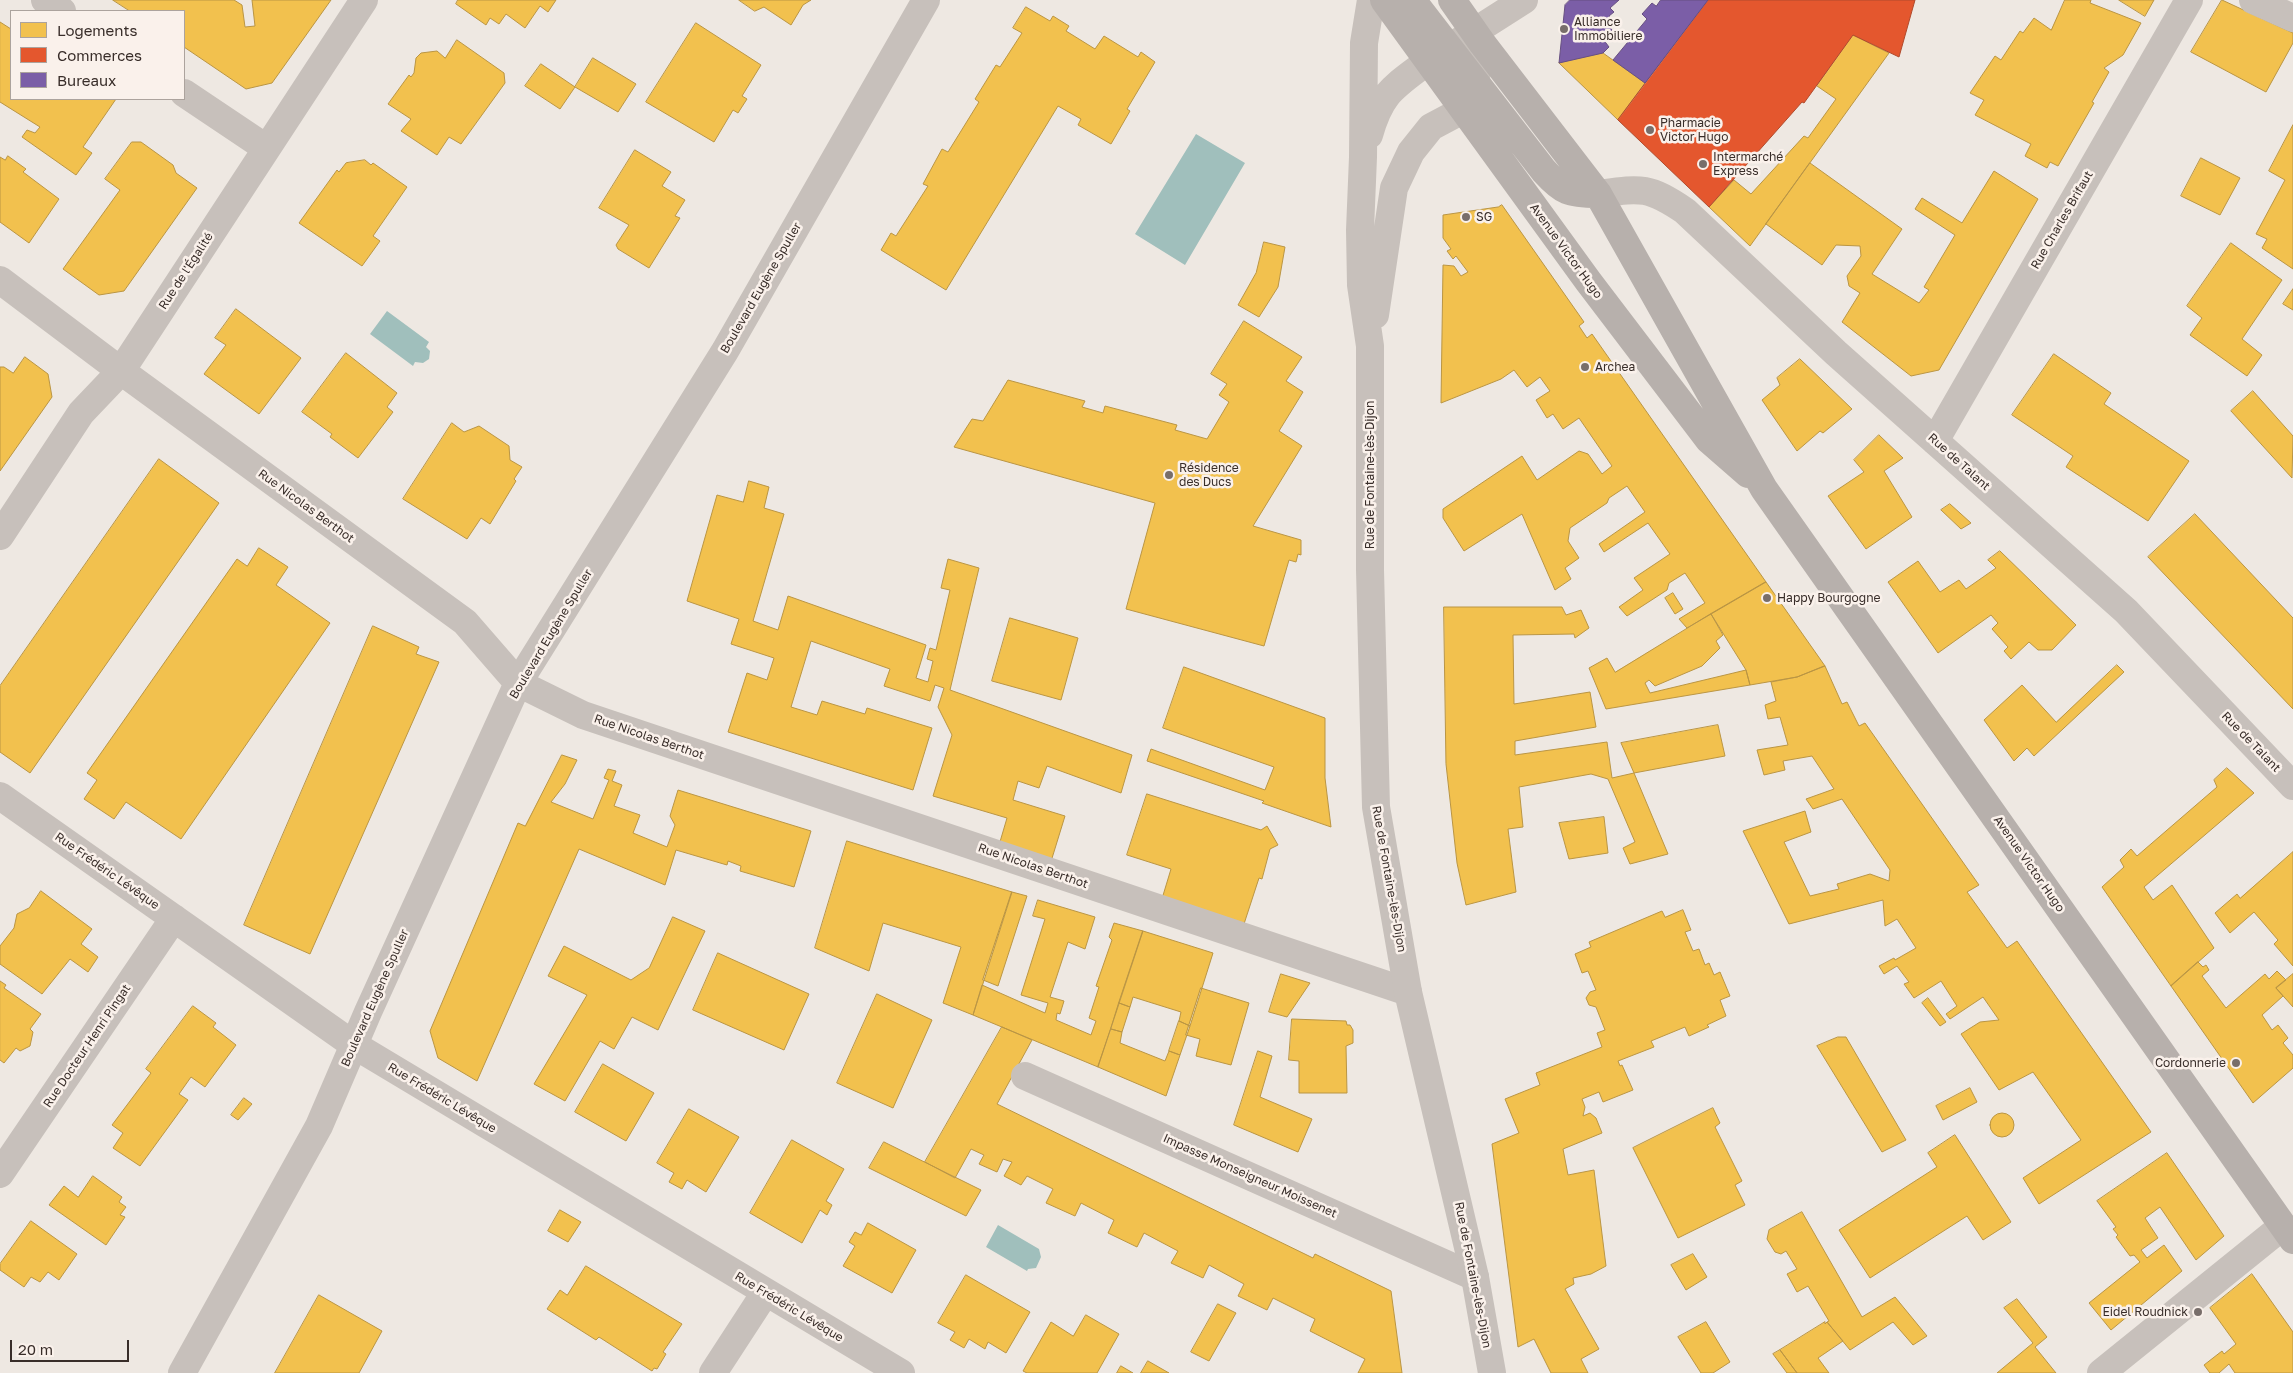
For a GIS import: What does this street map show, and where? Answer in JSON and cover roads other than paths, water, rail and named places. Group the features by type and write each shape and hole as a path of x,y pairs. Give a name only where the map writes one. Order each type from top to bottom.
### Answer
{"main road":[{"name":"Avenue Victor Hugo","path":"1384,0 1439,54 1463,110 1588,281 1709,440 1764,489"},
{"path":"1412,0 1439,54 1476,82 1544,171 1560,188 1574,194 1598,194"},
{"name":"Avenue Victor Hugo","path":"1452,0 1598,194 1764,489 2288,1233"}],"street":[{"path":"45,0 60,10"},
{"name":"Rue de l'Égalité","path":"0,536 81,414 121,371 364,0"},
{"name":"Boulevard Eugène Spuller","path":"182,1373 319,1126 518,683 725,351 926,0"},
{"name":"Rue de Fontaine-lès-Dijon","path":"1371,0 1364,43 1360,230 1361,285 1370,346 1370,570 1376,807 1408,992 1475,1277 1492,1373"},
{"name":"Rue de Fontaine-lès-Dijon","path":"1363,157 1375,116 1387,93 1439,54 1524,0"},
{"name":"Rue Charles Brifaut","path":"1936,441 2188,0"},
{"path":"2253,0 2293,18"},
{"path":"1475,32 1478,53 1476,82 1463,110 1544,171"},
{"path":"185,94 266,148"},
{"name":"Rue de Fontaine-lès-Dijon","path":"1370,346 1394,188 1410,152 1430,127 1463,110"},
{"name":"Rue de Talant","path":"1598,194 1642,189 1664,197 1685,211 1836,353 2126,612 2293,786"},
{"name":"Rue Nicolas Berthot","path":"0,280 121,371 465,622 518,683 583,715 1408,992"},
{"name":"Rue Frédéric Lévêque","path":"0,796 354,1045 901,1373"},
{"name":"Rue Docteur Henri Pingat","path":"0,1174 174,918"},
{"name":"Impasse Monseigneur Moissenet","path":"1025,1076 1475,1277"},
{"path":"2101,1373 2288,1233"},
{"path":"713,1373 765,1293"}],"water":[{"path":"1196,134 1245,163 1185,265 1135,234"},
{"path":"387,311 429,342 426,347 430,351 429,359 423,363 415,362 413,366 370,334"},
{"path":"998,1225 1039,1249 1041,1257 1036,1268 1028,1269 1027,1271 986,1247"}],"place":[{"name":"Alliance Immobiliere","path":"1564,29"},
{"name":"Pharmacie Victor Hugo","path":"1650,130"},
{"name":"Intermarché Express","path":"1703,164"},
{"name":"SG","path":"1466,217"},
{"name":"Archea","path":"1585,367"},
{"name":"Résidence des Ducs","path":"1169,475"},
{"name":"Happy Bourgogne","path":"1767,598"},
{"name":"Cordonnerie","path":"2236,1063"},
{"name":"Eidel Roudnick","path":"2198,1312"}]}
